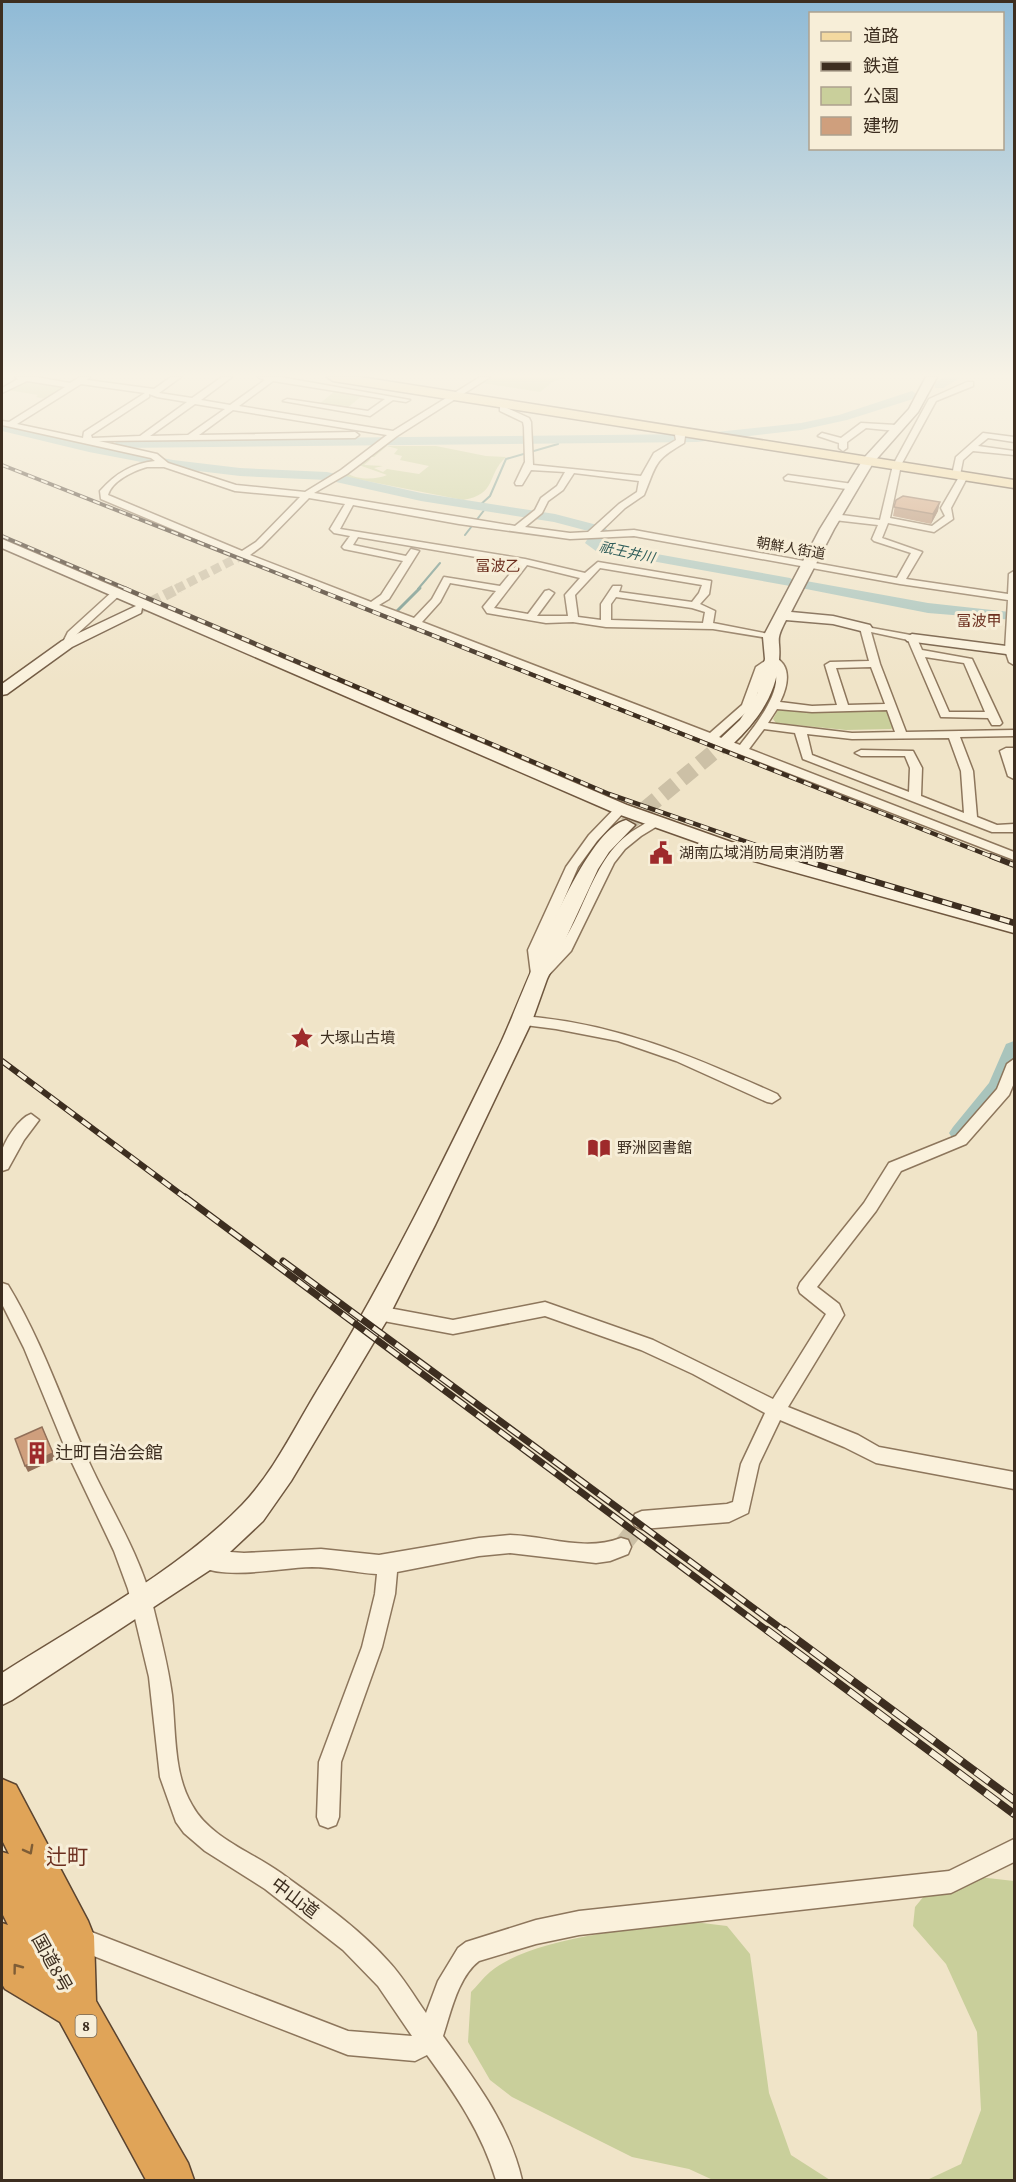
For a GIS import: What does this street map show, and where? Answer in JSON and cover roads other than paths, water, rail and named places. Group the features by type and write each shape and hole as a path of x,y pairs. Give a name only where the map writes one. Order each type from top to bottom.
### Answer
{"highway":[{"path":"2,1799 73,1936 76,2007"},
{"name":"国道8号","path":"2,1872 171,2181"},
{"path":"2,1944 20,1974 76,2007"}],"main road":[{"path":"979,479 1014,484"}],"street":[{"path":"116,479 103,493 104,497 246,556 1014,856"},
{"name":"朝鮮人街道","path":"209,479 235,488 309,495 517,529 634,533 900,581 1014,598"},
{"path":"246,556 273,538 278,528 276,525 309,495 332,479"},
{"path":"519,483 522,479"},
{"path":"517,529 538,511 544,500 560,488 566,479"},
{"path":"596,532 622,506 641,493 644,479"},
{"path":"794,479 853,487"},
{"path":"726,742 758,708 765,694 772,658 770,637 834,517 858,479"},
{"path":"894,479 885,522 877,539 917,552 900,581"},
{"path":"834,517 934,529 950,517 946,508 959,479"},
{"path":"350,503 335,529 525,562 588,577"},
{"path":"356,534 348,545 350,548 409,559"},
{"path":"2,543 623,817 658,822 742,852 1014,927"},
{"path":"372,605 385,597 417,545"},
{"path":"525,562 488,607 491,611 606,624 707,626 770,637"},
{"path":"573,620 570,595 598,565 708,583"},
{"path":"694,605 704,594 713,572"},
{"path":"915,645 1013,654 1014,574"},
{"path":"416,622 436,600 447,579 503,589"},
{"path":"606,624 606,604 615,590 694,605 710,611 707,626"},
{"path":"531,617 549,592"},
{"path":"67,644 72,634 117,593"},
{"path":"2,691 67,644 136,610"},
{"path":"782,615 832,620 865,628 968,661 991,715 1008,733"},
{"path":"865,628 875,664 902,735"},
{"path":"915,645 945,715 991,715"},
{"path":"710,739 747,706 761,668 772,658"},
{"path":"742,751 774,705 782,684 781,669 772,658"},
{"path":"844,708 830,665 875,664"},
{"path":"774,705 812,708 892,707"},
{"path":"760,725 852,735 1008,733"},
{"path":"800,729 807,757 996,829 1014,828"},
{"path":"953,734 966,771 972,820"},
{"path":"852,735 861,753 863,778"},
{"path":"1014,751 1006,751 1014,776"},
{"path":"861,753 909,753 916,768 915,798"},
{"path":"2,1690 203,1559 253,1512 282,1473 378,1313 450,1172 522,1021 537,979 589,868 623,817"},
{"path":"537,979 564,952 603,869 616,852 636,832 658,822"},
{"path":"522,1021 554,1022 621,1035 689,1060 772,1098"},
{"path":"642,1520 729,1512 741,1507 750,1464 776,1410 835,1315 833,1309 806,1288 870,1207 895,1167 961,1140 1004,1091 1014,1064"},
{"path":"2,1165 18,1136 31,1120"},
{"name":"中山道","path":"2,1290 30,1339 76,1453 115,1531 135,1580 162,1693 165,1739 172,1780 185,1815 205,1838 262,1873 351,1941 396,1986 413,2016 430,2037 487,2124 498,2146 509,2181"},
{"path":"378,1313 453,1327 545,1309 647,1346 699,1369 776,1410 851,1441 876,1455 1014,1481"},
{"path":"203,1559 227,1564 314,1558 388,1564 449,1550 512,1544 596,1554 611,1554 621,1547"},
{"path":"328,1817 330,1762 372,1647 385,1594 388,1564"},
{"path":"73,1936 348,2043 415,2049 430,2037 446,1989 459,1964 474,1950 536,1932 579,1923 951,1882 1014,1851"}],"waterway":[{"name":"祇王井川","path":"340,479 421,497 555,518 600,530 592,543 596,547 790,582"},
{"path":"479,506 490,496 497,479"},
{"path":"465,535 485,509"},
{"path":"418,589 440,563"},
{"name":"祇王井川","path":"806,585 928,608 1010,617"},
{"path":"397,611 420,588"},
{"path":"961,1133 999,1086 1014,1049"}],"tunnel":[{"path":"176,589 243,555"},
{"path":"136,610 179,588"},
{"path":"626,825 726,742"},
{"path":"621,1547 642,1520"}],"railway":[{"path":"37,479 317,589"},
{"path":"2,536 127,589"},
{"path":"124,588 609,794 793,858"},
{"path":"313,588 995,858"},
{"path":"789,856 1014,923"},
{"path":"991,856 1014,865"},
{"path":"2,1061 187,1199"},
{"path":"185,1197 769,1632"},
{"path":"283,1261 786,1632"},
{"path":"767,1630 1014,1814"},
{"path":"784,1630 1014,1800"}],"place":[{"name":"湖南広域消防局東消防署","path":"661,853"},
{"name":"大塚山古墳","path":"302,1038"},
{"name":"野洲図書館","path":"599,1148"},
{"name":"辻町自治会館","path":"37,1453"}],"district":[{"name":"冨波乙","path":"498,566"},
{"name":"冨波甲","path":"979,621"},
{"name":"辻町","path":"67,1857"}]}
